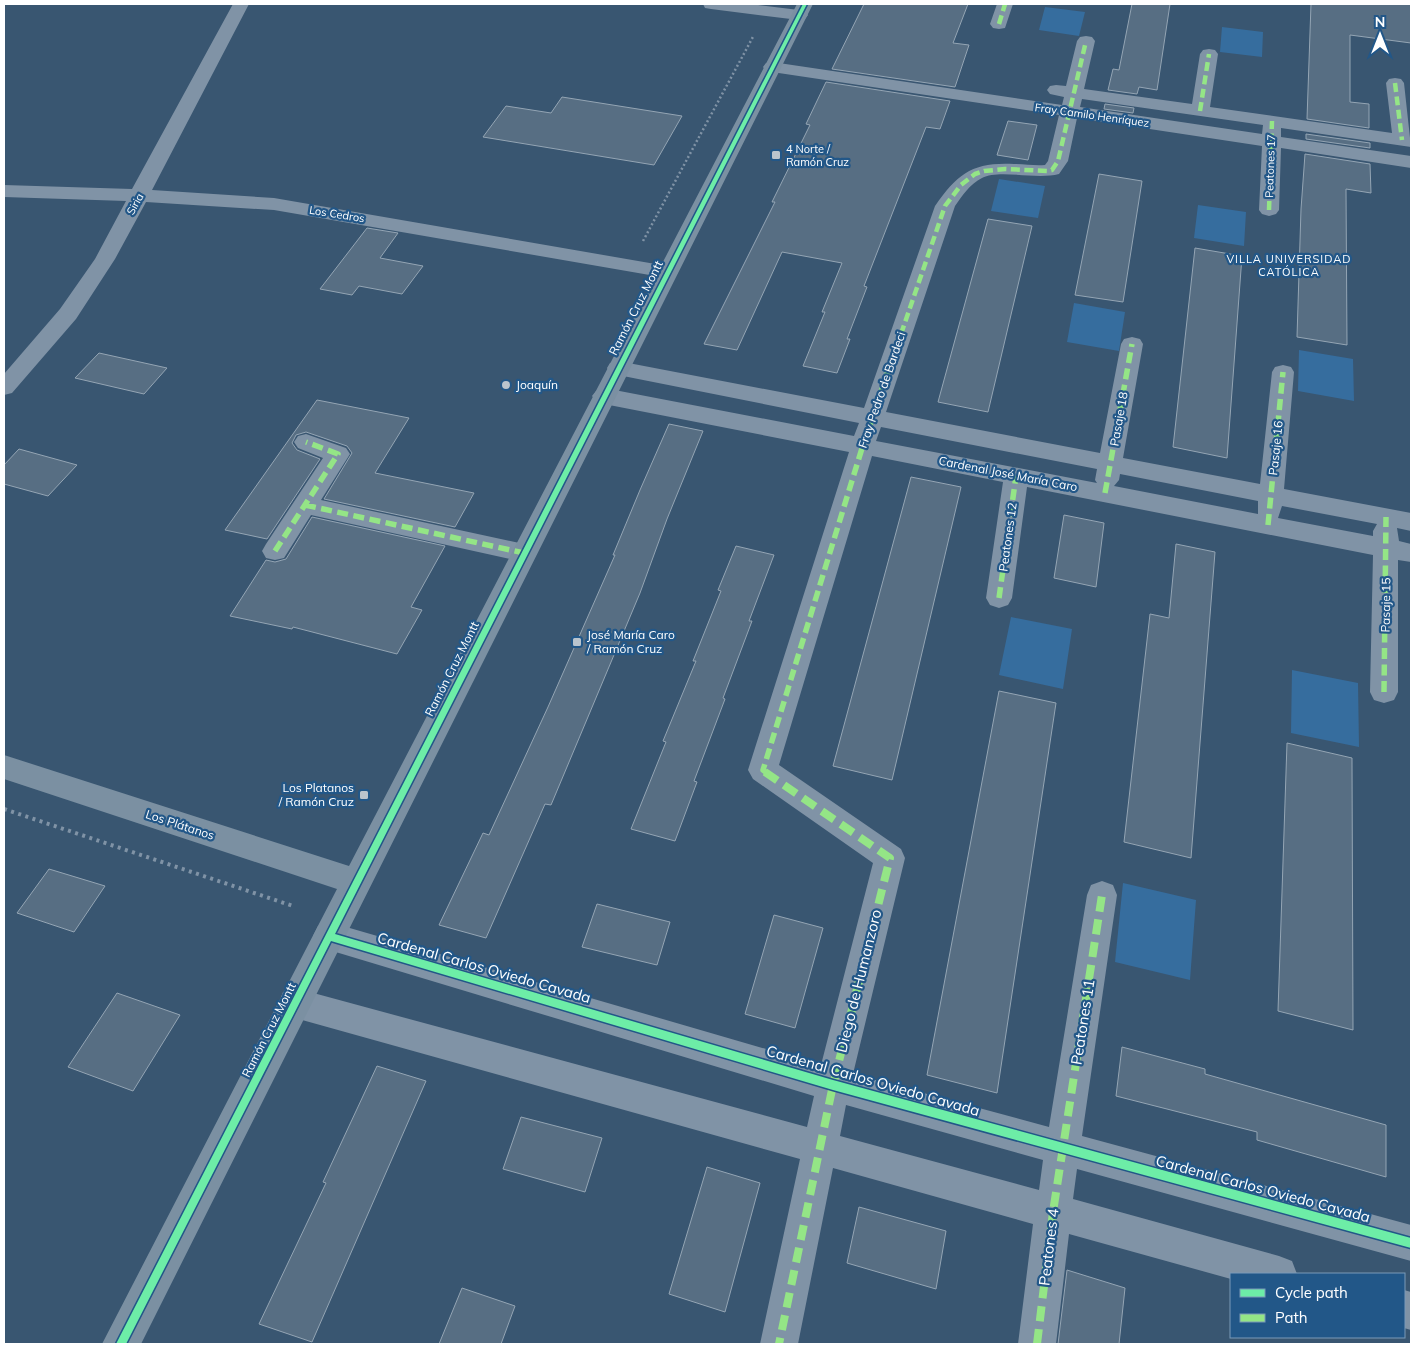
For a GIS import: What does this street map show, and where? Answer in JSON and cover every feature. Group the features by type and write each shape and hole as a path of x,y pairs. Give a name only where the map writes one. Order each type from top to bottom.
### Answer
{"street":[{"name":"Siria","path":"4,388 36,353 88,286 105,259 240,4"},
{"path":"711,4 802,9"},
{"path":"998,24 1005,4"},
{"name":"Ramón Cruz Montt","path":"122,1344 667,272 783,57 802,9"},
{"name":"Fray Pedro de Bardeci","path":"763,770 872,417 945,206 962,182 977,172 998,169 1043,172 1052,170 1058,162 1086,41"},
{"path":"1200,111 1209,54"},
{"name":"Fray Camilo Henríquez","path":"783,57 1070,111 1411,162"},
{"path":"1395,82 1406,141"},
{"name":"Fray Camilo Henríquez","path":"1036,87 1406,141"},
{"name":"Peatones 17","path":"1269,210 1272,121"},
{"name":"Los Cedros","path":"4,191 226,200 284,206 667,272"},
{"name":"Pasaje 18","path":"1105,493 1132,344"},
{"path":"618,368 1399,520"},
{"name":"Pasaje 16","path":"1268,525 1283,372"},
{"name":"Cardenal José María Caro","path":"604,396 1399,551"},
{"path":"275,551 338,454 306,442"},
{"name":"Peatones 12","path":"999,598 1016,476"},
{"path":"305,505 524,553"},
{"name":"Pasaje 15","path":"1384,692 1399,551 1399,520"},
{"name":"Los Plátanos","path":"4,767 357,882"},
{"name":"Diego de Humanzoro","path":"763,770 890,858 833,1085 779,1344"},
{"name":"Peatones 11","path":"1063,1149 1102,895"},
{"name":"Cardenal Carlos Oviedo Cavada","path":"329,936 833,1085 1411,1243"},
{"path":"295,1002 1275,1273"},
{"name":"Peatones 4","path":"1037,1344 1053,1212 1063,1149"}],"path":[{"path":"629,266 757,30"},
{"path":"4,809 293,906"}],"shaded area":[{"path":"1045,7 1085,12 1079,36 1039,30"},
{"path":"1222,27 1263,32 1262,57 1220,52"},
{"path":"999,179 1045,186 1038,218 991,211"},
{"path":"1198,205 1246,212 1244,246 1194,238"},
{"path":"1074,303 1125,312 1119,351 1067,342"},
{"path":"1299,350 1353,359 1354,401 1298,391"},
{"path":"1011,617 1072,629 1063,689 999,675"},
{"path":"1292,670 1358,683 1359,747 1291,733"},
{"path":"1123,883 1196,900 1190,980 1115,962"}],"building":[{"path":"864,4 968,4 953,43 969,45 955,87 832,69"},
{"path":"1132,4 1170,4 1157,90 1139,87 1137,94 1108,90 1113,69 1119,70"},
{"path":"1311,4 1411,4 1411,43 1350,35 1350,102 1369,104 1369,128 1307,119"},
{"path":"826,82 950,101 940,129 926,127 864,286 867,287 847,339 850,339 837,373 803,366 842,263 782,252 737,350 704,344 775,202 772,202 810,125 806,124"},
{"path":"562,97 682,116 654,165 483,137 506,106 551,113"},
{"path":"1105,104 1134,108 1133,113 1104,109"},
{"path":"1008,121 1037,125 1028,160 997,155"},
{"path":"1306,134 1370,143 1370,148 1306,139"},
{"path":"1305,154 1370,164 1371,193 1346,189 1347,345 1297,337 1301,209"},
{"path":"1099,174 1142,181 1123,302 1075,295"},
{"path":"988,219 1032,226 988,412 938,402"},
{"path":"367,228 398,233 380,258 423,266 402,294 359,286 352,295 320,289"},
{"path":"1195,248 1242,256 1227,458 1173,447"},
{"path":"99,353 167,368 144,394 75,378"},
{"path":"317,400 409,418 375,473 474,493 455,527 324,499 352,453 347,446 306,432 296,435 292,443 297,450 320,459 267,539 225,530"},
{"path":"669,424 703,431 667,519 640,593 551,805 545,804 486,938 439,925 483,833 489,835 548,707 615,555 613,555"},
{"path":"19,449 77,465 48,496 4,484 4,465"},
{"path":"911,477 961,487 892,780 833,766"},
{"path":"1064,515 1104,523 1096,587 1054,578"},
{"path":"312,517 445,546 411,607 422,610 397,654 293,627 292,629 230,616 266,560 275,562 286,559"},
{"path":"1176,544 1215,552 1191,858 1124,842 1150,614 1169,618"},
{"path":"736,546 774,555 749,621 752,621 723,698 725,699 694,781 697,782 675,841 631,829 666,742 663,741 696,661 693,661 721,591 718,590"},
{"path":"999,691 1056,703 997,1093 927,1075"},
{"path":"1287,743 1352,758 1353,1030 1278,1011"},
{"path":"49,869 105,886 74,932 17,913"},
{"path":"597,904 670,922 657,965 582,947"},
{"path":"774,915 823,928 795,1028 745,1014"},
{"path":"117,993 180,1015 133,1091 68,1067"},
{"path":"1122,1047 1205,1069 1205,1074 1386,1125 1386,1177 1257,1140 1257,1132 1116,1096"},
{"path":"377,1066 426,1081 312,1342 259,1324 326,1183 323,1182"},
{"path":"521,1117 602,1138 585,1192 503,1169"},
{"path":"707,1167 760,1183 725,1312 669,1294"},
{"path":"859,1207 946,1231 936,1289 847,1263"},
{"path":"1067,1270 1125,1288 1119,1344 1058,1344"},
{"path":"462,1288 515,1306 501,1344 439,1344"}],"marked path":[{"path":"999,24 1005,4"},
{"path":"779,1344 833,1085 890,858 763,770 863,445 945,206 961,185 975,174 993,169 1040,172 1052,170 1058,161 1086,41"},
{"path":"1200,111 1209,54"},
{"path":"1395,83 1402,140"},
{"path":"1269,210 1272,121"},
{"path":"1105,493 1132,344"},
{"path":"1268,525 1283,372"},
{"path":"275,551 338,454 306,442"},
{"path":"999,598 1016,476"},
{"path":"305,505 524,553"},
{"path":"1384,692 1386,517"},
{"path":"1037,1344 1053,1212 1102,895"}],"cycle path":[{"path":"121,1344 805,4"},
{"path":"329,936 833,1085 1411,1243"}],"place":[{"name":"4 Norte / Ramón Cruz","path":"776,155"},
{"name":"Joaquín","path":"506,385"},
{"name":"José María Caro / Ramón Cruz","path":"577,642"},
{"name":"Los Platanos / Ramón Cruz","path":"364,795"}],"district":[{"name":"VILLA UNIVERSIDAD CATÓLICA","path":"1289,265"}]}
